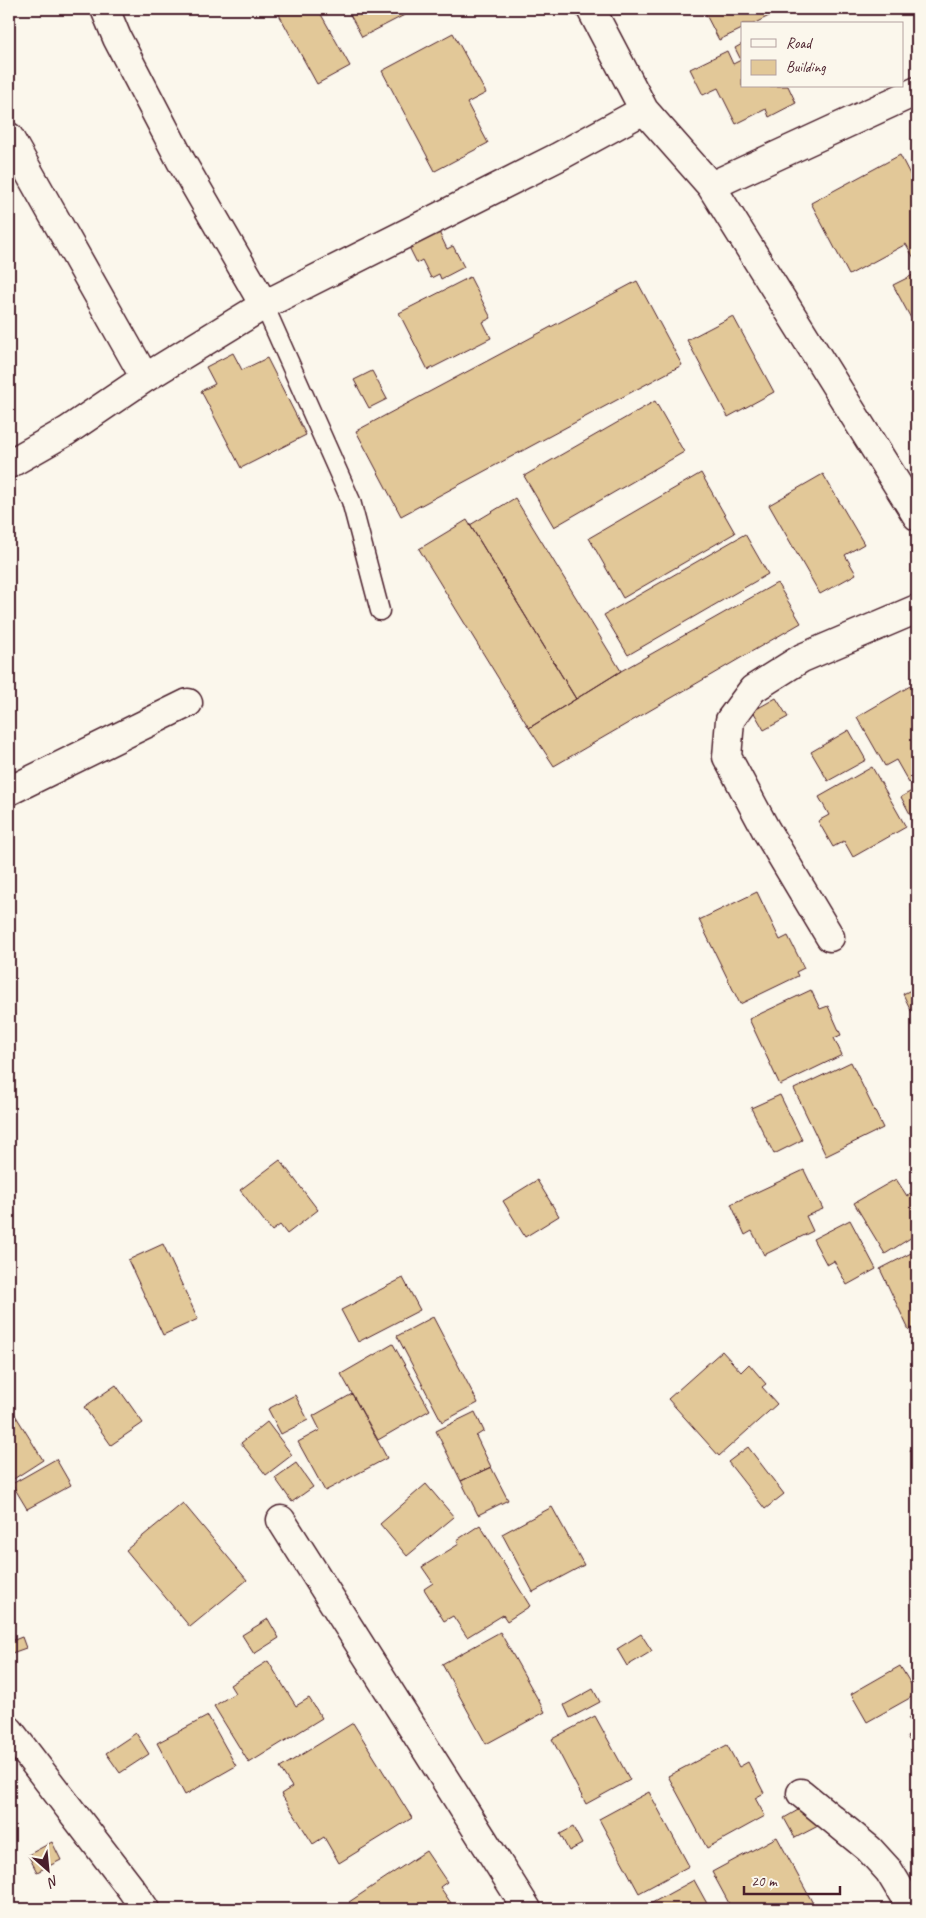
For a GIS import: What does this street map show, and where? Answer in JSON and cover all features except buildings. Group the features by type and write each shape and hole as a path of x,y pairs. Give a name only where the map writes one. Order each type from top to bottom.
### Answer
{"street":[{"path":"105,9 117,38 181,161 264,305"},
{"path":"591,9 644,110 711,186 917,516"},
{"path":"711,186 917,92"},
{"path":"9,464 67,431 145,378 264,305 558,157 644,110"},
{"path":"9,137 145,378"},
{"path":"830,937 748,798 727,757 730,720 753,689 802,658 917,609"},
{"path":"9,791 188,703"},
{"path":"281,1520 527,1909"},
{"path":"9,1730 145,1909"},
{"path":"801,1792 869,1849 889,1871 912,1909"}],"lane":[{"path":"264,305 351,501 380,611"}]}
